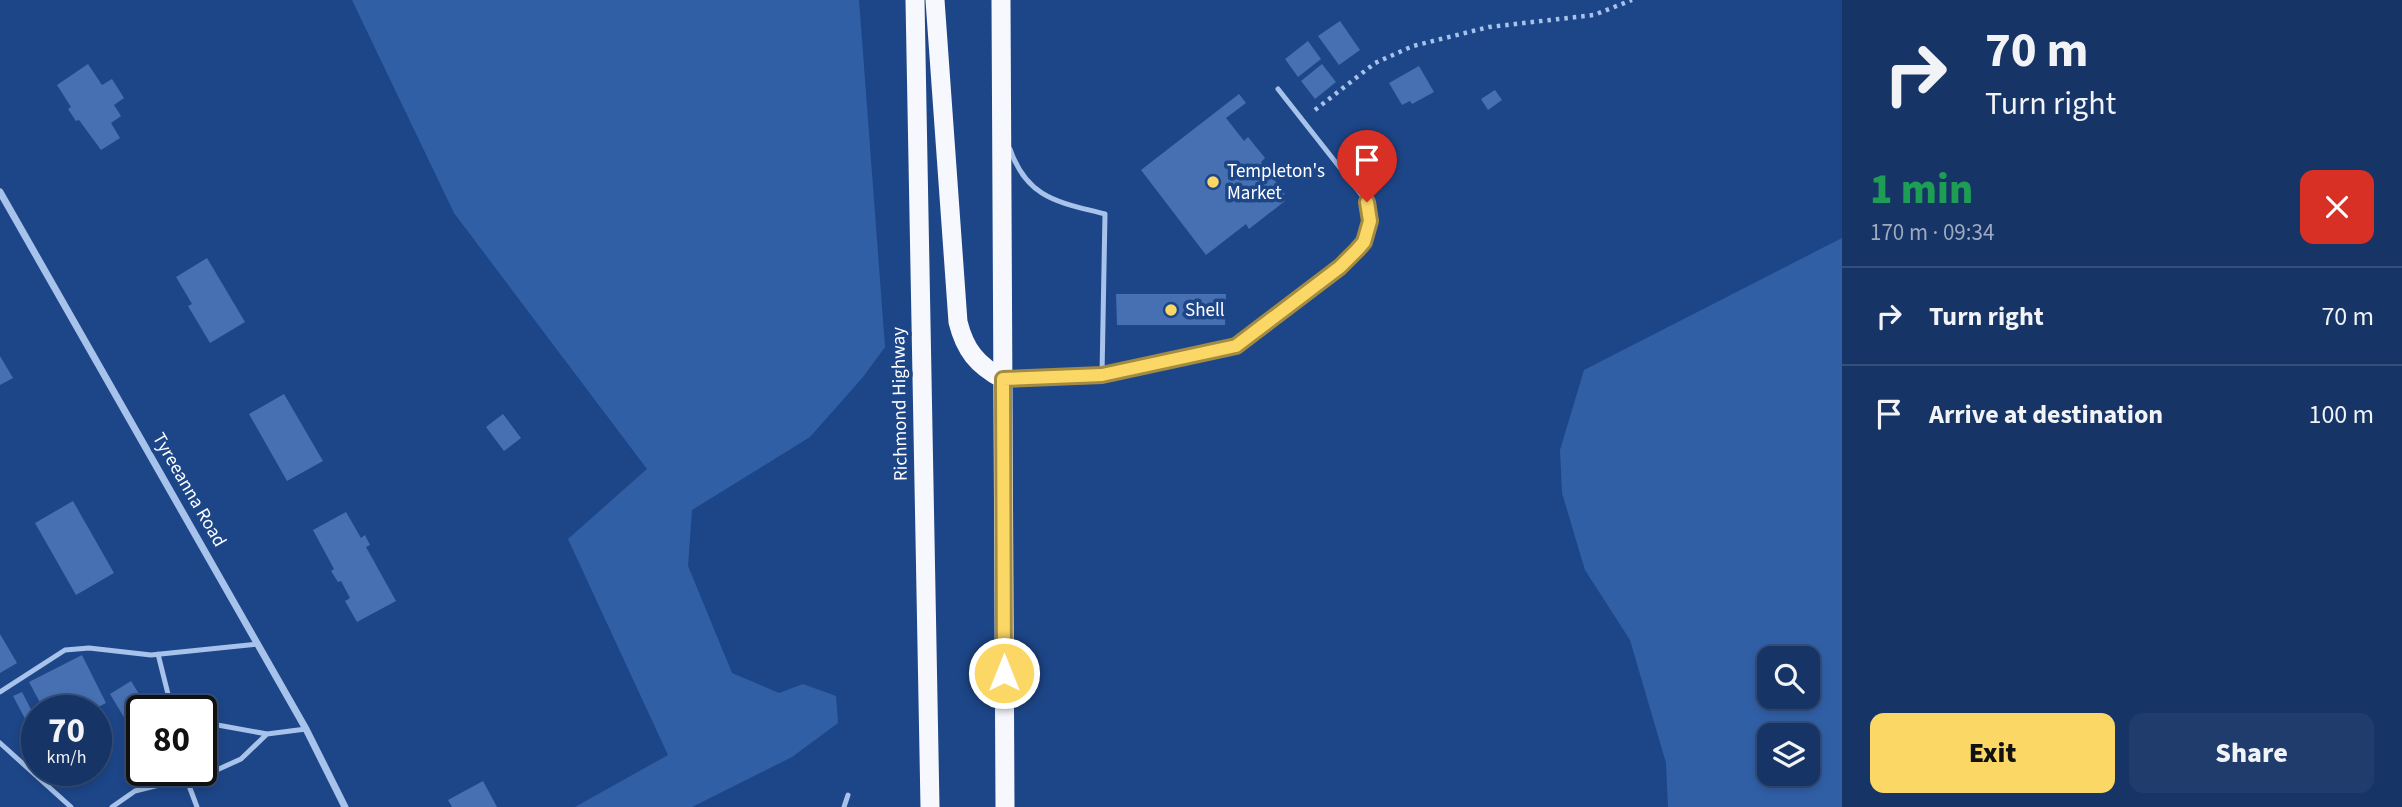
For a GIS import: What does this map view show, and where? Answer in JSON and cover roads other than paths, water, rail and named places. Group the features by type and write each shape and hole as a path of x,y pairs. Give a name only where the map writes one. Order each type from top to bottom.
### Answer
{"highway":[{"name":"Richmond Highway","path":"915,0 930,807"},
{"path":"934,0 958,321 962,338 975,361 1003,379"},
{"path":"1001,0 1005,807"}],"street":[{"name":"Tyreeanna Road","path":"0,192 306,729 345,807"}],"lane":[{"path":"1003,379 1102,375 1236,346 1340,267 1357,250 1364,242 1370,221 1367,202 1278,89"},
{"path":"1001,121 1018,170 1034,189 1056,201 1105,214 1102,375"},
{"path":"0,692 65,650 89,648 158,654 258,644"},
{"path":"158,654 168,695"},
{"path":"217,725 267,734 306,729"},
{"path":"217,771 242,760 267,734"},
{"path":"0,743 71,807"},
{"path":"112,807 135,791 155,786"},
{"path":"189,786 197,807"},
{"path":"844,807 848,795"}],"place":[{"name":"Templeton's Market","path":"1213,182"},
{"name":"Shell","path":"1171,310"}]}
